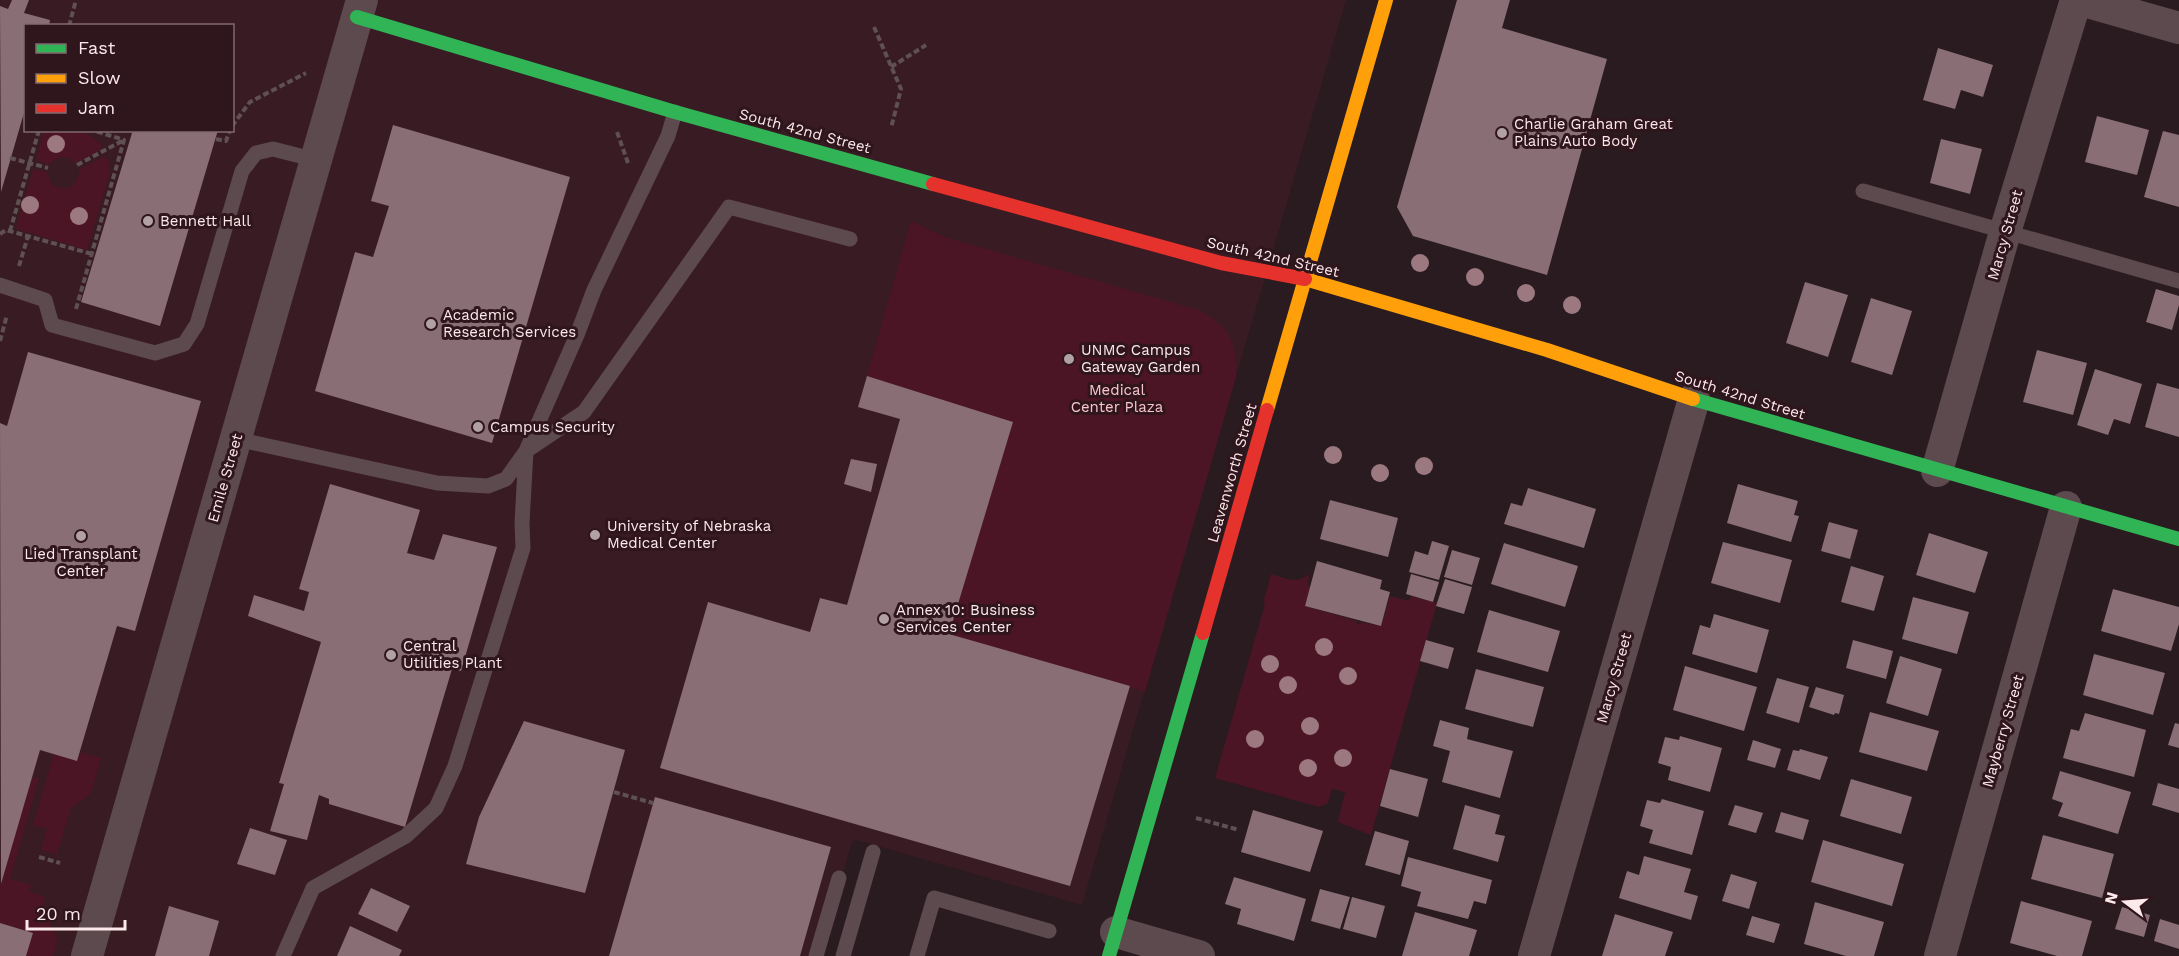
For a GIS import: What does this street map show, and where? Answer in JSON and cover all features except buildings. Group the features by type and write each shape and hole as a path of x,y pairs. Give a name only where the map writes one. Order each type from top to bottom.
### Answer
{"main road":[{"name":"Leavenworth Street","path":"1112,944 1386,0"},
{"name":"South 42nd Street","path":"360,8 675,112 1221,263 1305,279 1582,361 1694,399 2179,539"}],"street":[{"name":"Marcy Street","path":"1937,471 2005,232 2076,0"},
{"path":"2081,0 2179,28"},
{"name":"Emile Street","path":"87,956 360,8"},
{"name":"Marcy Street","path":"1534,956 1694,399"},
{"name":"Mayberry Street","path":"1940,956 2066,507"},
{"path":"1112,944 1199,956"}],"lane":[{"path":"236,439 437,483 488,486 506,479 526,451 577,335 594,290 668,136 675,112"},
{"path":"0,285 45,300 52,325 155,353 184,344 197,324 242,171 256,153 273,149 316,160"},
{"path":"1863,191 2179,281"},
{"path":"526,451 584,412 729,207 850,239"},
{"path":"283,956 313,888 406,836 436,808 455,766 523,548 526,451"},
{"path":"843,956 873,852"},
{"path":"816,956 839,878"},
{"path":"917,956 934,898 1049,931"}],"path":[{"path":"70,24 76,0"},
{"path":"874,27 901,89 891,129"},
{"path":"891,67 926,45"},
{"path":"234,123 250,102 306,73"},
{"path":"10,231 38,132"},
{"path":"98,132 124,140"},
{"path":"216,139 226,141 229,132"},
{"path":"617,132 630,166"},
{"path":"77,165 124,140"},
{"path":"76,310 124,140"},
{"path":"10,158 48,168"},
{"path":"0,234 6,230 92,254"},
{"path":"19,266 28,236"},
{"path":"0,341 8,315"},
{"path":"614,792 653,803"},
{"path":"1196,818 1239,830"},
{"path":"39,857 60,863"}],"shaded area":[{"name":"University of Nebraska Medical Center","path":"0,0 1346,0 1082,905 853,839 819,956 0,956"}],"green space":[{"path":"44,132 80,132 90,136 102,146 100,150 75,163 69,158 62,157 49,165 36,160"},
{"path":"105,156 109,162 110,173 87,250 16,229 33,169 47,172 51,184 66,188 71,187 77,180 79,169"},
{"name":"Medical Center Plaza","path":"911,221 948,238 1199,310 1218,322 1230,337 1235,354 1236,377 1145,692 949,634 1012,422 867,376"},
{"path":"1271,574 1296,580 1309,574 1308,585 1311,586 1305,606 1357,621 1357,624 1361,622 1381,626 1390,596 1409,601 1411,596 1437,603 1371,835 1338,822 1345,792 1332,789 1328,803 1319,807 1215,778 1265,604 1263,603"},
{"path":"80,752 101,758 91,794 71,808 57,854 41,850 47,829 33,825 54,754 77,760"},
{"path":"31,777 39,779 10,879 31,885 29,892 45,897 41,912 51,915 49,922 58,939 53,956 26,956 33,933 0,923 0,887"}],"traffic: fast":[{"path":"357,17 675,112 933,184"},
{"path":"1693,399 2179,539"},
{"path":"1109,956 1203,633"}],"traffic: slow":[{"path":"1267,410 1386,0"},
{"path":"1305,279 1547,350 1693,399"}],"traffic: jam":[{"path":"933,184 1221,263 1305,279"},
{"path":"1203,633 1267,410"}],"place":[{"name":"Charlie Graham Great Plains Auto Body","path":"1502,133"},
{"name":"Bennett Hall","path":"148,221"},
{"name":"Academic Research Services","path":"431,324"},
{"name":"UNMC Campus Gateway Garden","path":"1069,359"},
{"name":"Campus Security","path":"478,427"},
{"name":"University of Nebraska Medical Center","path":"595,535"},
{"name":"Lied Transplant Center","path":"81,536"},
{"name":"Annex 10: Business Services Center","path":"884,619"},
{"name":"Central Utilities Plant","path":"391,655"}]}
